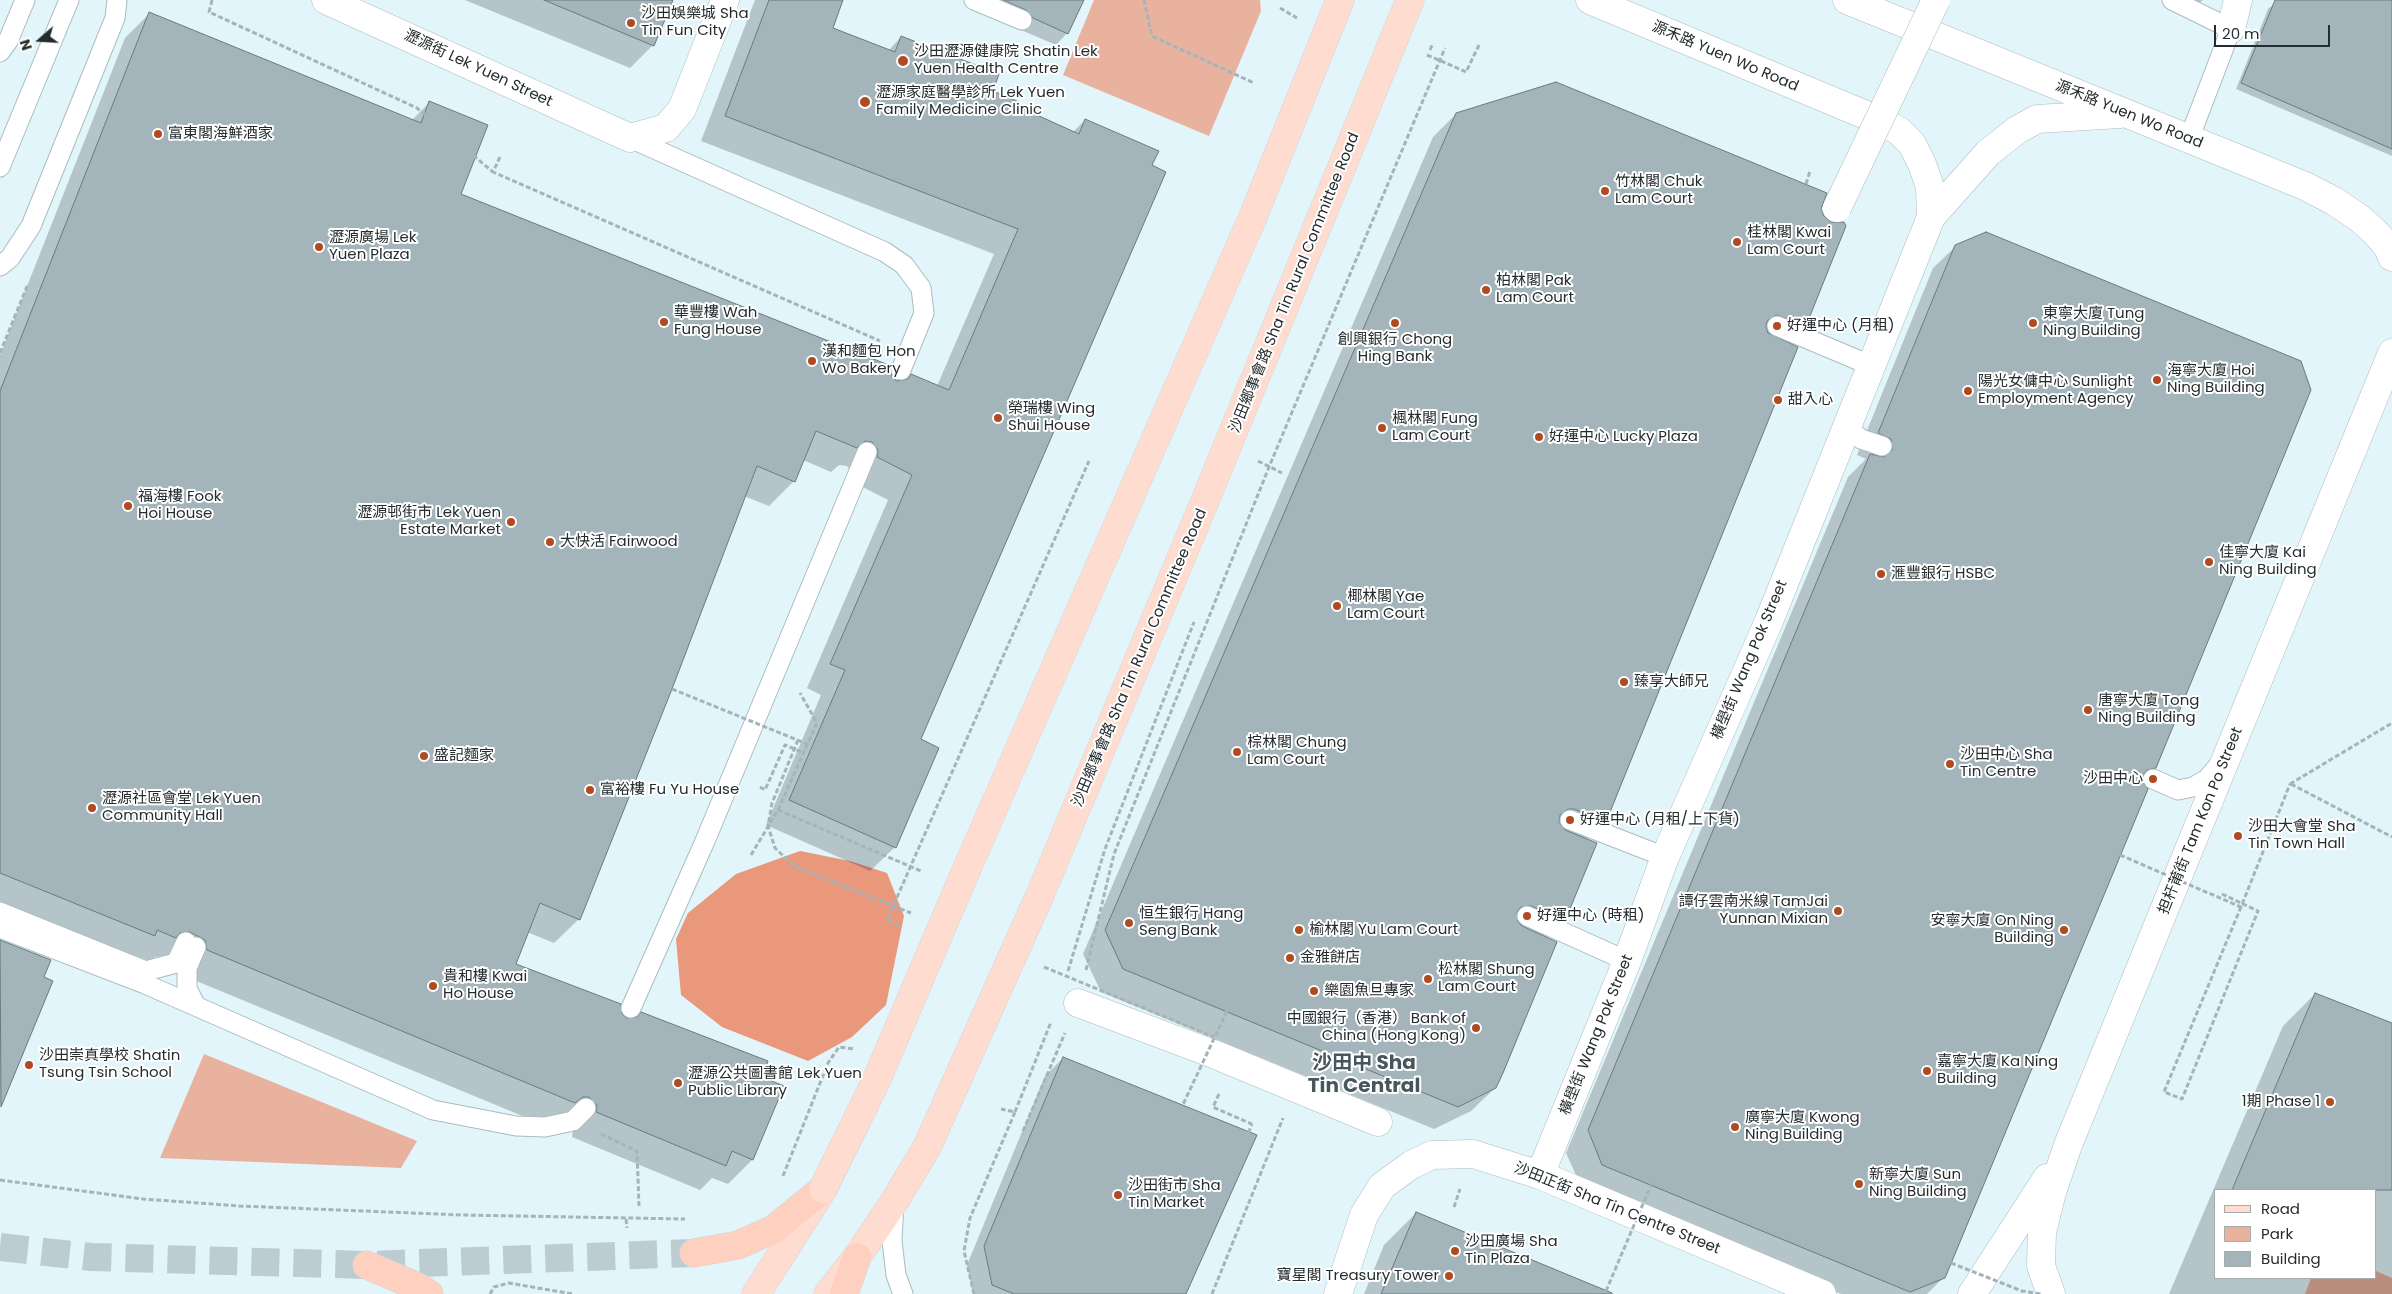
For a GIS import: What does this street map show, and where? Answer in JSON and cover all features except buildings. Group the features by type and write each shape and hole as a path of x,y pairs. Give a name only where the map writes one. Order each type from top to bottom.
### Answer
{"highway":[{"path":"694,1253 738,1245 774,1229 823,1189"},
{"path":"844,1294 857,1257"},
{"path":"367,1265 430,1294"}],"main road":[{"name":"瀝源街 Lek Yuen Street","path":"326,0 630,138"},
{"path":"630,138 666,128 682,109 725,0"},
{"path":"756,1294 823,1189 876,1081 968,866 1252,219 1340,0"},
{"name":"沙田鄉事會路 Sha Tin Rural Committee Road","path":"828,1294 857,1257 894,1202 931,1138 1040,895 1198,517 1410,0"},
{"name":"源禾路 Yuen Wo Road","path":"1590,0 1885,123 1899,131 1912,144"},
{"name":"源禾路 Yuen Wo Road","path":"1847,0 2305,186 2334,201 2358,217 2375,232 2388,248 2392,257"},
{"path":"1837,208 1936,0"},
{"path":"2231,30 2238,0"},
{"path":"1931,217 1988,153 2017,130 2037,119 2127,114"},
{"name":"橫壆街 Wang Pok Street","path":"1540,1175 1627,961 1665,857 1769,621 1931,217 1930,187 1922,164 1912,144"},
{"name":"担杆莆街 Tam Kon Po Street","path":"2051,1294 2041,1266 2042,1232 2052,1192 2068,1145 2392,353"},
{"path":"1066,1000 1216,1055 1378,1122"},
{"path":"1972,1294 2068,1145"},
{"name":"沙田正街 Sha Tin Centre Street","path":"1338,1294 1364,1215 1382,1186 1411,1165 1432,1155 1473,1154 1540,1175 1822,1294"}],"lane":[{"path":"0,52 8,41 25,0"},
{"path":"0,167 69,0"},
{"path":"0,266 10,258 32,226 115,18 117,0"},
{"path":"974,0 1022,20"},
{"path":"2172,0 2231,30 2189,140"},
{"name":"瀝源街 Lek Yuen Street","path":"630,138 885,252 904,265 921,288 924,313 901,370"},
{"path":"1777,326 1872,366"},
{"path":"1857,398 1849,419 1852,430 1861,438 1882,446"},
{"path":"631,1008 654,960 758,718 867,452"},
{"path":"2153,779 2178,790 2193,787 2207,779 2228,755"},
{"path":"1570,820 1665,857"},
{"path":"0,912 146,971 176,963 191,944 187,968 187,989 196,1006"},
{"path":"1526,916 1627,961"},
{"path":"0,928 145,984 433,1110 516,1126 545,1127 579,1114"},
{"path":"894,1202 892,1241 896,1275 902,1294"}],"path":[{"path":"212,0 209,12 417,108 493,172 883,342"},
{"path":"1144,0 1152,36 1254,82"},
{"path":"1427,55 1466,72 1479,45"},
{"path":"1114,854 1269,467 1445,48"},
{"path":"493,172 500,157"},
{"path":"1806,184 1810,171"},
{"path":"1254,470 1261,454"},
{"path":"899,925 887,920 1089,461"},
{"path":"1258,461 1282,472"},
{"path":"219,501 223,492"},
{"path":"344,555 363,511 390,521 376,556"},
{"path":"284,528 385,572"},
{"path":"974,1294 964,1252 970,1218 1015,1112 1066,1000 1105,849 1196,618"},
{"path":"564,645 601,659"},
{"path":"751,855 778,810 817,723 797,688"},
{"path":"672,689 812,746"},
{"path":"2222,894 2258,911 2182,1100 2164,1092 2241,906 2290,784 2392,723"},
{"path":"785,746 804,753"},
{"path":"2290,784 2392,837"},
{"path":"778,810 910,868 921,871"},
{"path":"2120,855 2241,906"},
{"path":"1227,1011 1171,1130 1238,1159 1252,1124 1213,1107 1219,1094 1227,1097"},
{"path":"783,1177 822,1075 833,1054 840,1047 848,1047 858,1051"},
{"path":"1212,1294 1295,1087"},
{"path":"1001,1108 1015,1112"},
{"path":"579,1114 637,1151 639,1206"},
{"path":"1454,1207 1463,1179"},
{"path":"0,1180 143,1199 240,1206 462,1215 626,1219 687,1218"},
{"path":"1606,1291 1651,1185"},
{"path":"626,1219 627,1228"},
{"path":"1951,1263 2022,1291 2041,1294"},
{"path":"490,1294 494,1287 509,1283 573,1294"}],"green space":[{"path":"1094,0 1260,0 1261,11 1209,136 1063,75"},
{"path":"204,1054 417,1141 401,1168 160,1158"},
{"path":"2377,1271 2392,1278 2392,1294 2305,1294 2311,1279 2377,1279"}],"shaded area":[{"path":"800,851 850,861 887,873 904,916 886,1005 852,1037 808,1061 722,1027 681,995 676,939 688,913 736,874"}],"tunnel":[{"path":"0,1247 91,1257 367,1265 694,1253"}],"place":[{"name":"沙田娛樂城 Sha Tin Fun City","path":"631,23"},
{"name":"沙田瀝源健康院 Shatin Lek Yuen Health Centre","path":"903,61"},
{"name":"瀝源家庭醫學診所 Lek Yuen Family Medicine Clinic","path":"865,102"},
{"name":"富東閣海鮮酒家","path":"158,134"},
{"name":"竹林閣 Chuk Lam Court","path":"1605,191"},
{"name":"桂林閣 Kwai Lam Court","path":"1737,242"},
{"name":"瀝源廣場 Lek Yuen Plaza","path":"319,247"},
{"name":"柏林閣 Pak Lam Court","path":"1486,290"},
{"name":"華豐樓 Wah Fung House","path":"664,322"},
{"name":"創興銀行 Chong Hing Bank","path":"1395,323"},
{"name":"東寧大廈 Tung Ning Building","path":"2033,323"},
{"name":"好運中心 (月租)","path":"1777,326"},
{"name":"漢和麵包 Hon Wo Bakery","path":"812,361"},
{"name":"海寧大廈 Hoi Ning Building","path":"2157,380"},
{"name":"陽光女傭中心 Sunlight Employment Agency","path":"1968,391"},
{"name":"甜入心","path":"1778,400"},
{"name":"榮瑞樓 Wing Shui House","path":"998,418"},
{"name":"楓林閣 Fung Lam Court","path":"1382,428"},
{"name":"好運中心 Lucky Plaza","path":"1539,437"},
{"name":"福海樓 Fook Hoi House","path":"128,506"},
{"name":"瀝源邨街市 Lek Yuen Estate Market","path":"511,522"},
{"name":"大快活 Fairwood","path":"550,542"},
{"name":"佳寧大廈 Kai Ning Building","path":"2209,562"},
{"name":"滙豐銀行 HSBC","path":"1881,574"},
{"name":"椰林閣 Yae Lam Court","path":"1337,606"},
{"name":"臻享大師兄","path":"1624,682"},
{"name":"唐寧大廈 Tong Ning Building","path":"2088,710"},
{"name":"棕林閣 Chung Lam Court","path":"1237,752"},
{"name":"盛記麵家","path":"424,756"},
{"name":"沙田中心 Sha Tin Centre","path":"1950,764"},
{"name":"沙田中心","path":"2153,779"},
{"name":"富裕樓 Fu Yu House","path":"590,790"},
{"name":"瀝源社區會堂 Lek Yuen Community Hall","path":"92,808"},
{"name":"好運中心 (月租/上下貨)","path":"1570,820"},
{"name":"沙田大會堂 Sha Tin Town Hall","path":"2238,836"},
{"name":"譚仔雲南米線 TamJai Yunnan Mixian","path":"1838,911"},
{"name":"好運中心 (時租)","path":"1527,916"},
{"name":"恒生銀行 Hang Seng Bank","path":"1129,923"},
{"name":"榆林閣 Yu Lam Court","path":"1299,930"},
{"name":"安寧大廈 On Ning Building","path":"2064,930"},
{"name":"金雅餅店","path":"1290,958"},
{"name":"松林閣 Shung Lam Court","path":"1428,979"},
{"name":"貴和樓 Kwai Ho House","path":"433,986"},
{"name":"樂園魚旦專家","path":"1314,991"},
{"name":"中國銀行（香港） Bank of China (Hong Kong)","path":"1476,1028"},
{"name":"沙田崇真學校 Shatin Tsung Tsin School","path":"29,1065"},
{"name":"嘉寧大廈 Ka Ning Building","path":"1927,1071"},
{"name":"瀝源公共圖書館 Lek Yuen Public Library","path":"678,1083"},
{"name":"1期 Phase 1","path":"2330,1102"},
{"name":"廣寧大廈 Kwong Ning Building","path":"1735,1127"},
{"name":"新寧大廈 Sun Ning Building","path":"1859,1184"},
{"name":"沙田街市 Sha Tin Market","path":"1118,1195"},
{"name":"沙田廣場 Sha Tin Plaza","path":"1455,1251"},
{"name":"寶星閣 Treasury Tower","path":"1449,1276"}],"district":[{"name":"沙田中 Sha Tin Central","path":"1364,1076"}]}
